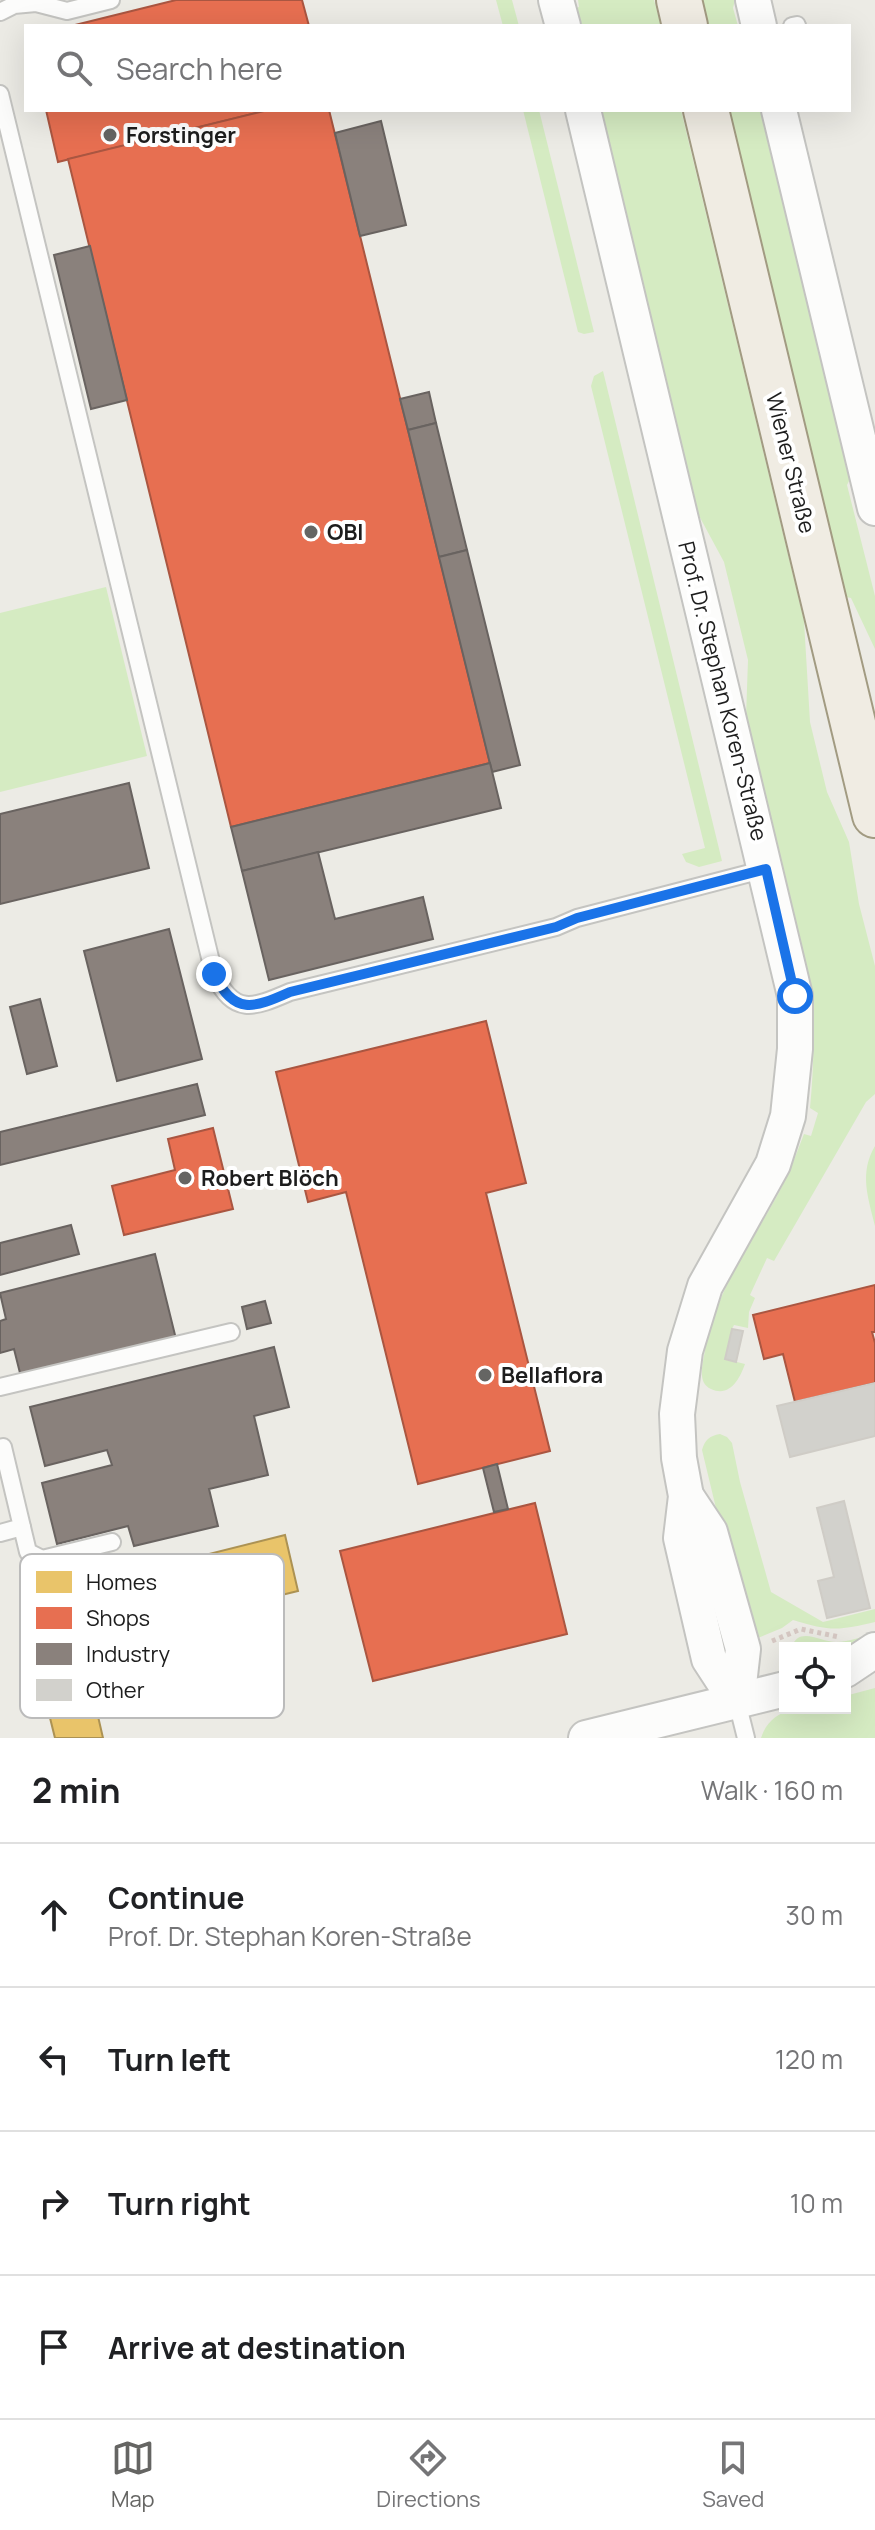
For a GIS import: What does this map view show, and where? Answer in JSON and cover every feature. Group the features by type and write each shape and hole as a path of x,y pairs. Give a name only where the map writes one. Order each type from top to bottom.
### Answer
{"main road":[{"path":"679,0 685,24"},
{"name":"Wiener Straße","path":"706,112 875,815"}],"street":[{"path":"556,0 562,24"},
{"path":"753,0 759,24"},
{"name":"Prof. Dr. Stephan Koren-Straße","path":"583,112 795,996 795,1049 788,1116 773,1164 705,1286 685,1351 677,1414 679,1458 686,1496 681,1538 709,1659 737,1702"},
{"path":"779,112 875,508"},
{"path":"851,1668 875,1650"},
{"path":"851,1674 875,1677"},
{"path":"586,1738 779,1691"}],"lane":[{"path":"0,12 14,5 36,3 67,11 111,0"},
{"path":"0,94 214,974 223,993 242,1005 261,1005 290,992 556,927 577,918 766,869"},
{"path":"0,1387 231,1332"},
{"path":"0,1448 3,1447 28,1552 32,1554"},
{"path":"0,1533 22,1527"},
{"path":"63,1554 112,1542"},
{"path":"737,1702 746,1738"}],"green space":[{"path":"496,0 512,0 518,24 502,24"},
{"path":"578,0 654,0 660,24 579,24 575,8 579,7"},
{"path":"701,0 735,0 733,8 737,24 707,24"},
{"path":"523,112 539,112 594,332 578,332"},
{"path":"600,112 681,112 804,621 810,722 827,792 849,842 859,904 875,966 875,1094 866,1102 774,1261 767,1258 750,1295 755,1298 749,1312 748,1328 734,1325 725,1359 745,1364 737,1380 724,1391 707,1386 702,1374 715,1313 733,1273 781,1188 804,1134 811,1136 818,1113 810,1108 813,1046 810,983 746,717 748,660 724,562 697,512"},
{"path":"728,112 761,112 875,596 875,649 851,598 846,597"},
{"path":"603,371 722,861 699,867 686,862 682,854 705,848 591,386 594,376"},
{"path":"106,587 147,756 0,792 0,613"},
{"path":"875,1146 875,1226 866,1176"},
{"path":"720,1434 732,1443 771,1592 823,1622 875,1609 875,1622 834,1628 793,1620 758,1638 751,1627 722,1533 702,1450 708,1439"},
{"path":"875,1633 875,1637 851,1644 836,1642"},
{"path":"805,1636 836,1642 794,1642"},
{"path":"875,1688 875,1738 761,1738 767,1726 781,1714 851,1714 851,1694"}],"building: Homes":[{"path":"285,1535 298,1591 284,1594 284,1554 209,1554"},
{"path":"50,1718 98,1718 103,1738 55,1738"}],"building: Shops":[{"path":"176,0 302,0 308,24 79,24"},
{"name":"Forstinger","path":"46,112 260,112 58,162"},
{"path":"260,112 329,112 490,763 231,827 68,159"},
{"path":"486,1021 526,1183 486,1193 550,1451 418,1484 346,1192 308,1202 276,1072"},
{"name":"Robert Blöch","path":"213,1128 233,1209 124,1235 112,1186 175,1170 168,1139"},
{"path":"875,1285 875,1332 872,1332 875,1383 795,1402 783,1354 764,1359 753,1315"},
{"path":"535,1503 567,1634 373,1681 340,1551"}],"building: Industry":[{"path":"381,121 406,225 360,236 335,133"},
{"path":"90,246 127,400 91,409 54,255"},
{"path":"429,392 436,423 408,430 400,399"},
{"path":"436,423 467,550 439,557 408,430"},
{"path":"467,550 520,765 492,772 439,557"},
{"path":"490,763 501,808 242,871 231,827"},
{"path":"129,783 149,868 0,904 0,814"},
{"path":"318,852 335,919 423,897 433,939 269,980 242,871"},
{"path":"169,929 202,1059 117,1081 84,951"},
{"path":"40,999 57,1066 27,1074 10,1007"},
{"path":"197,1084 205,1115 0,1165 0,1132"},
{"path":"71,1225 79,1254 0,1275 0,1243"},
{"path":"155,1254 176,1339 21,1377 14,1349 0,1353 0,1321 6,1319 0,1293"},
{"path":"265,1301 271,1323 247,1329 242,1307"},
{"path":"274,1347 289,1407 254,1416 268,1475 209,1489 218,1526 134,1546 128,1526 57,1544 42,1483 112,1465 107,1450 45,1466 30,1407"},
{"path":"497,1464 508,1509 494,1512 483,1468"}],"building: Other":[{"path":"732,1329 743,1331 736,1362 725,1359"},
{"path":"875,1383 875,1436 790,1457 777,1406"},
{"path":"844,1501 870,1608 827,1618 818,1581 834,1577 817,1508"}],"place":[{"name":"Forstinger","path":"110,135"},
{"name":"OBI","path":"311,532"},
{"name":"Robert Blöch","path":"185,1178"},
{"name":"Bellaflora","path":"485,1375"}],"route":[{"path":"214,974 223,993 242,1005 261,1005 290,992 556,927 577,918 766,869 795,996"}]}
